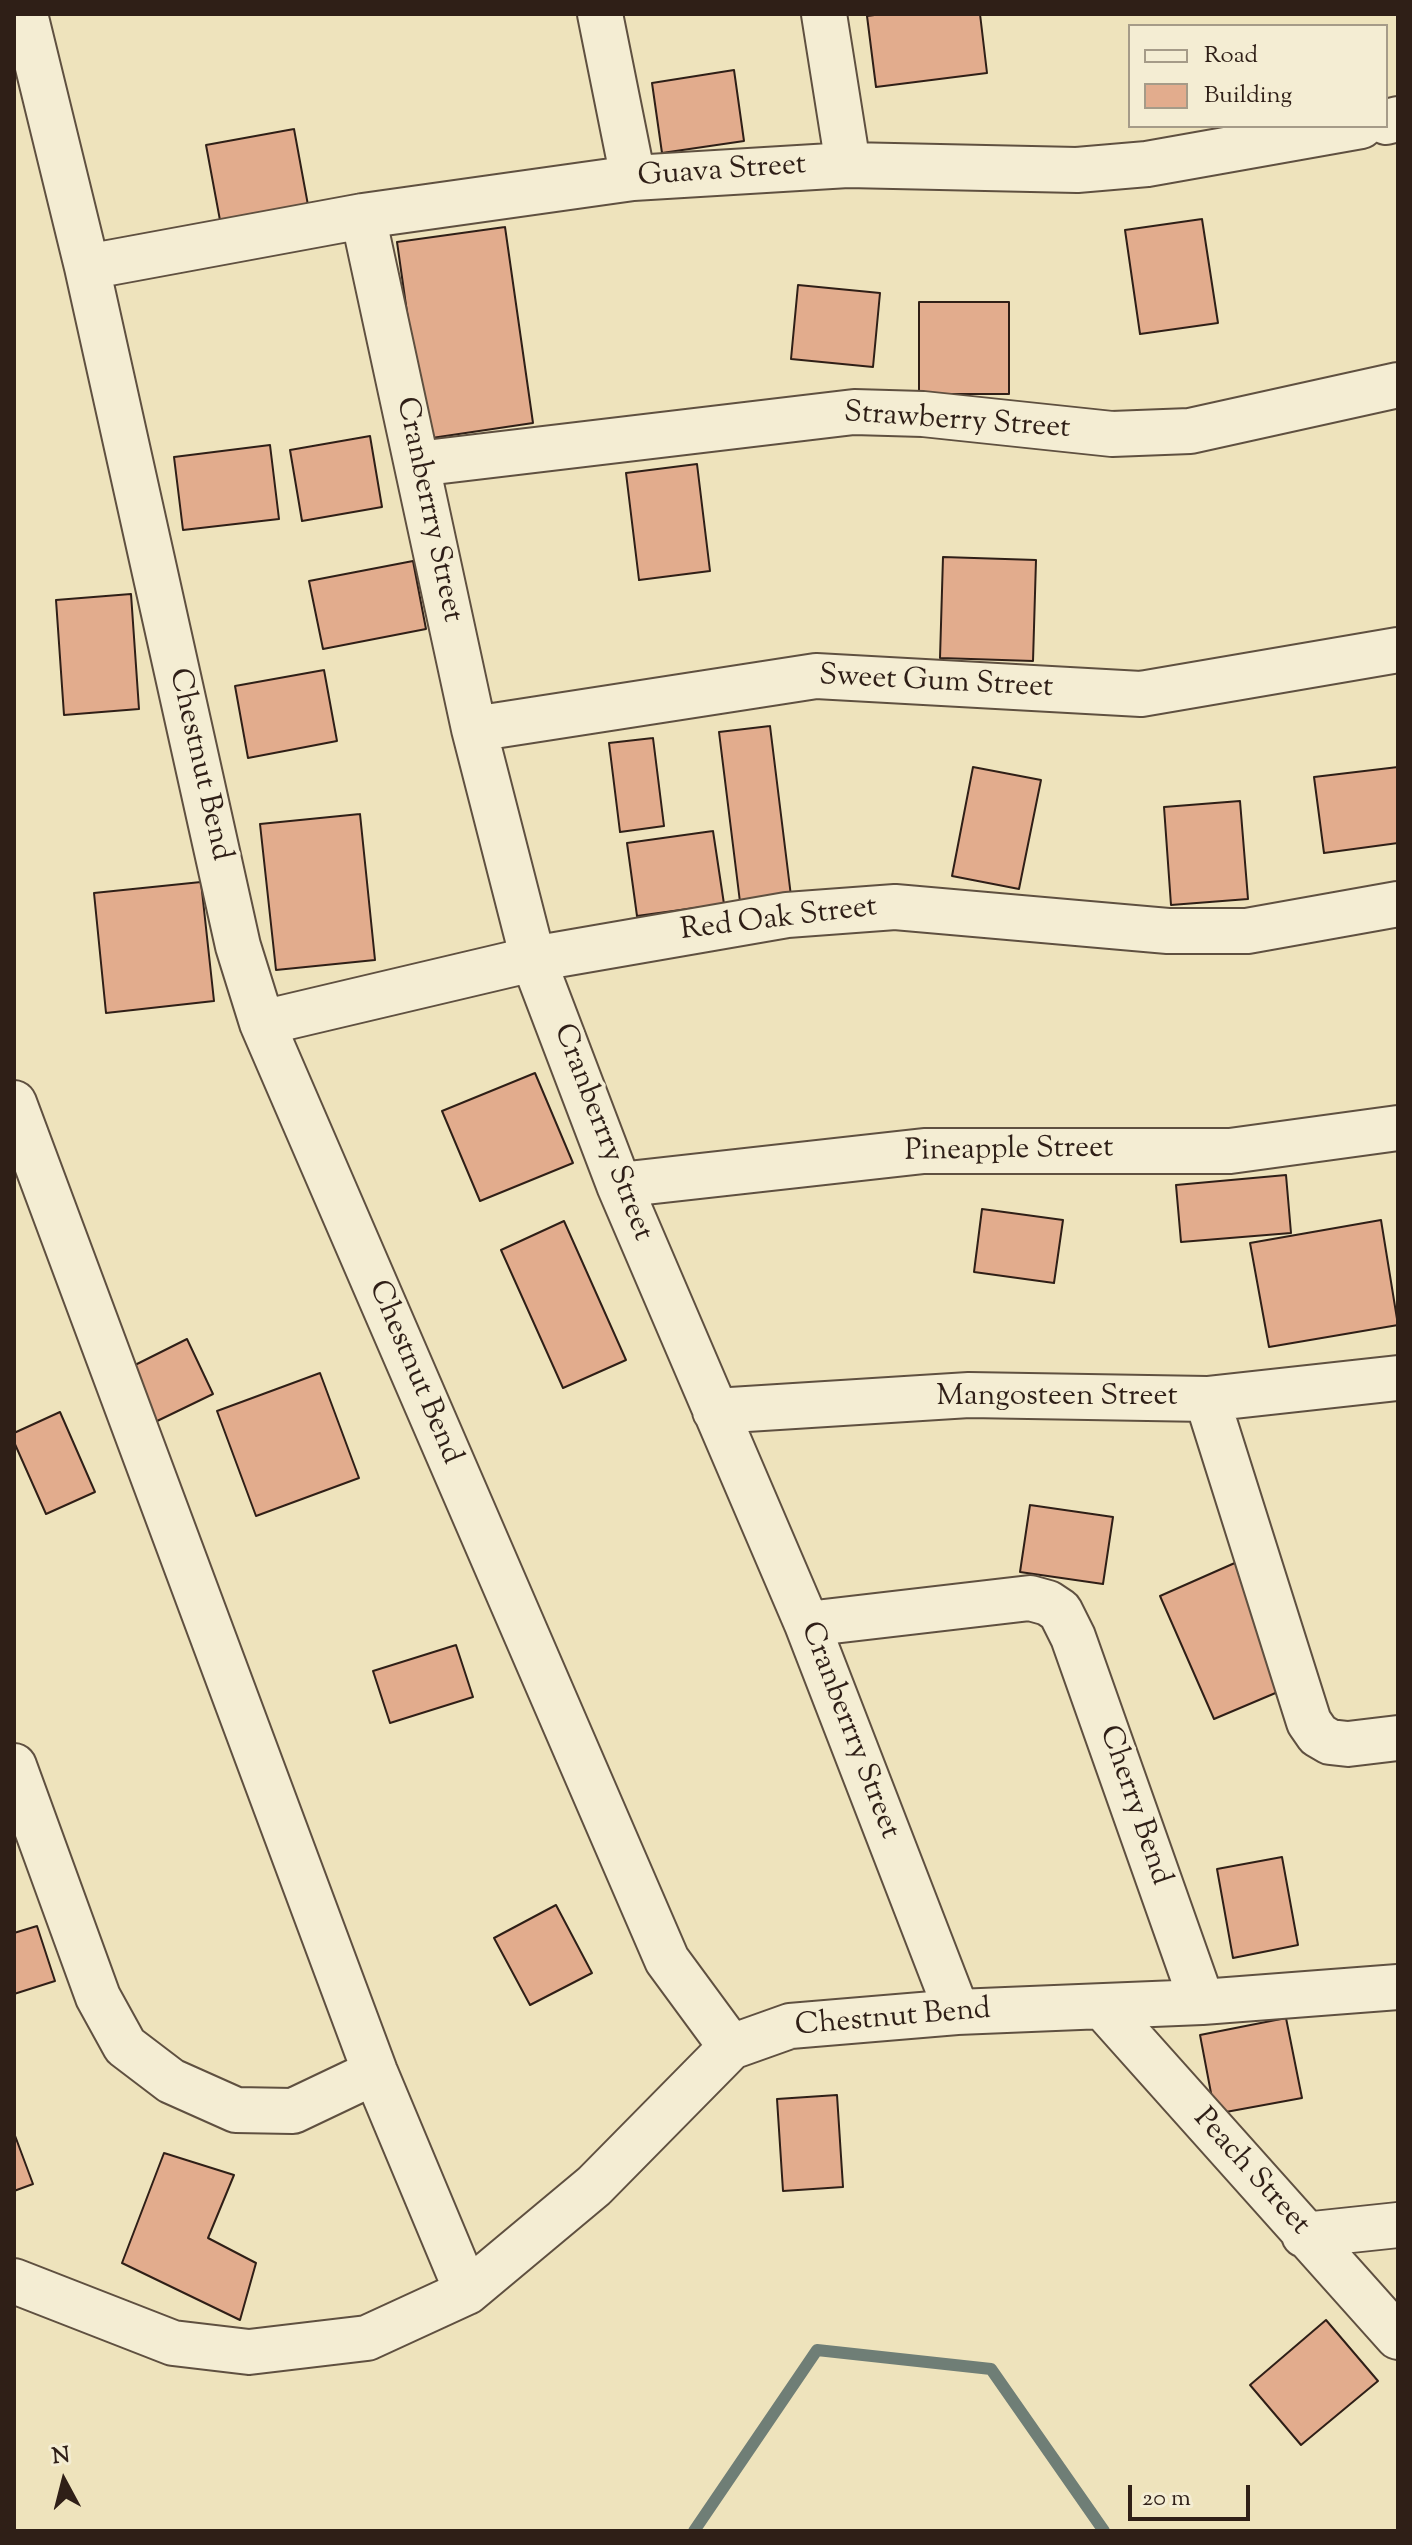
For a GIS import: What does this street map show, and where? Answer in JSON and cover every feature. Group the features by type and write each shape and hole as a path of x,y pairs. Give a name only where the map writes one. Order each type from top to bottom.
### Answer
{"street":[{"name":"Chestnut Bend","path":"25,14 87,267 238,946 262,1023 667,1960 731,2047 790,2026 957,2012 1202,2002 1398,1987"},
{"path":"600,14 633,178"},
{"path":"824,14 848,165"},
{"name":"Guava Street","path":"87,267 363,216 633,178 848,165 1077,170 1147,164 1350,128"},
{"name":"Cranberrry Street","path":"363,216 474,729 533,959 619,1185 807,1624 957,2012"},
{"name":"Strawberry Street","path":"417,464 854,412 923,414 1112,434 1190,431 1398,385"},
{"name":"Sweet Gum Street","path":"474,729 816,676 1141,694 1398,650"},
{"name":"Red Oak Street","path":"262,1023 533,959 787,915 895,907 1168,931 1247,931 1398,904"},
{"path":"14,1103 375,2072 467,2292"},
{"name":"Pineapple Street","path":"619,1185 924,1151 1230,1151 1398,1128"},
{"name":"Mangosteen Street","path":"715,1411 969,1395 1207,1399 1398,1378"},
{"path":"1207,1399 1303,1708 1318,1735 1330,1742 1348,1744 1398,1738"},
{"name":"Cherry Bend","path":"807,1624 1030,1598 1048,1603 1060,1611 1073,1637 1202,2002"},
{"path":"14,1766 98,1997 125,2046 171,2081 236,2110 293,2111 375,2072"},
{"name":"Peach Street","path":"1103,2007 1398,2337"},
{"path":"14,2281 173,2343 249,2352 367,2338 467,2292 594,2186 731,2047"},
{"path":"1304,2235 1398,2225"}],"building":[{"path":"980,14 987,73 876,87 867,16"},
{"path":"734,70 744,141 662,153 652,83"},
{"path":"294,129 310,216 222,231 206,145"},
{"path":"1202,219 1218,323 1140,334 1125,230"},
{"path":"505,227 533,423 425,439 397,242"},
{"path":"798,285 880,293 873,367 791,359"},
{"path":"919,302 1009,302 1009,394 919,394"},
{"path":"370,436 382,507 302,521 290,450"},
{"path":"270,445 279,519 183,530 174,457"},
{"path":"697,464 710,571 639,580 626,473"},
{"path":"943,557 1036,560 1033,661 940,658"},
{"path":"413,561 426,629 323,649 309,581"},
{"path":"131,594 139,709 64,715 56,600"},
{"path":"324,670 337,741 248,758 235,686"},
{"path":"770,726 791,896 740,902 719,732"},
{"path":"653,738 664,826 620,832 609,743"},
{"path":"973,767 1041,780 1019,889 952,876"},
{"path":"1398,767 1398,843 1324,853 1314,777"},
{"path":"1240,801 1248,899 1171,905 1164,807"},
{"path":"360,814 375,960 276,970 260,824"},
{"path":"713,831 724,904 637,916 627,843"},
{"path":"201,882 214,1001 106,1013 94,893"},
{"path":"535,1073 573,1163 480,1201 442,1111"},
{"path":"1286,1175 1291,1233 1181,1242 1176,1185"},
{"path":"982,1209 1063,1220 1054,1283 974,1272"},
{"path":"1381,1220 1398,1325 1269,1347 1250,1243"},
{"path":"564,1221 626,1360 563,1388 501,1250"},
{"path":"187,1339 213,1394 153,1423 127,1369"},
{"path":"320,1373 359,1478 256,1516 217,1411"},
{"path":"60,1412 95,1492 46,1514 14,1442 14,1433"},
{"path":"1030,1505 1113,1517 1103,1584 1020,1572"},
{"path":"1237,1562 1292,1686 1214,1719 1160,1596"},
{"path":"456,1645 473,1697 390,1723 373,1671"},
{"path":"1282,1857 1298,1945 1233,1958 1217,1869"},
{"path":"556,1905 592,1973 530,2005 494,1938"},
{"path":"37,1926 55,1981 14,1994 14,1933"},
{"path":"1286,2018 1302,2098 1215,2114 1200,2035"},
{"path":"837,2095 843,2187 783,2191 777,2099"},
{"path":"14,2133 33,2184 14,2191"},
{"path":"164,2153 234,2175 208,2238 256,2263 240,2320 122,2263"},
{"path":"1326,2320 1378,2381 1301,2445 1250,2385"}],"waterway":[{"path":"694,2531 817,2350 991,2369 1104,2531"}]}
